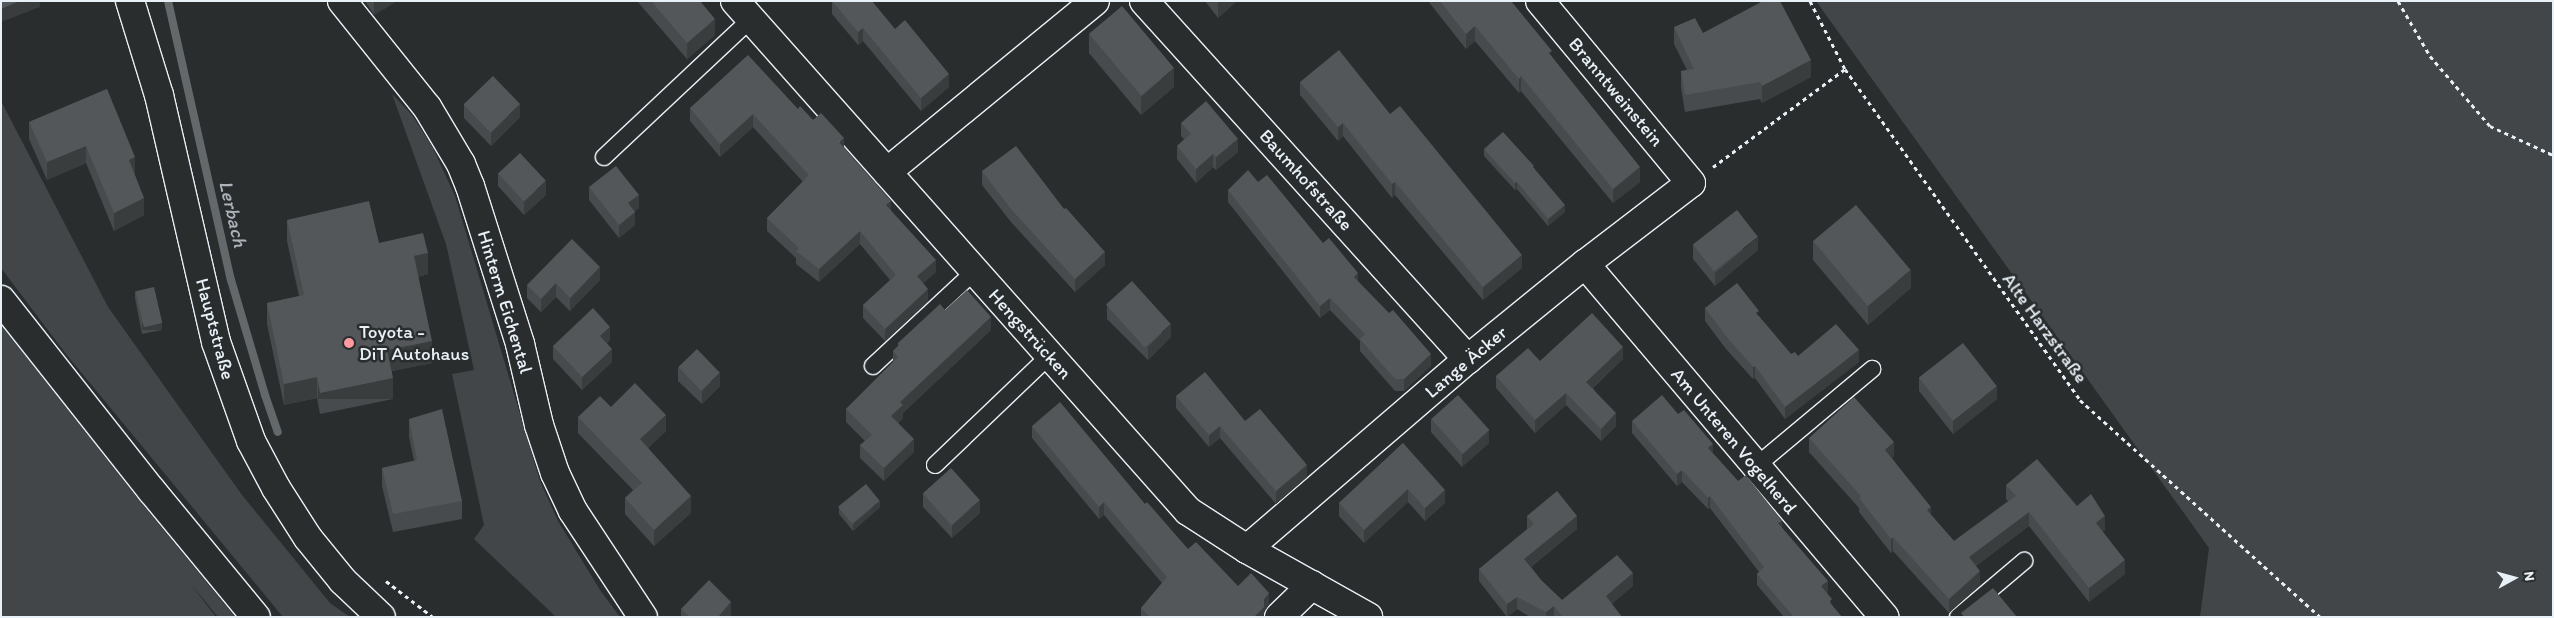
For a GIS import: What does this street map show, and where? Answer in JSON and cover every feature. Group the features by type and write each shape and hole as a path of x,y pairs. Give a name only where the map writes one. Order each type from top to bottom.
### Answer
{"street":[{"name":"Hauptstraße","path":"130,1 159,95 216,342 251,441 279,494 308,538 343,581 381,617"},
{"name":"Hinterm Eichental","path":"342,1 427,107 461,164 470,186 520,344 539,424 555,473 573,511 643,617"},
{"path":"887,172 1095,1"},
{"name":"Baumhofstraße","path":"1144,1 1468,359"},
{"name":"Branntweinstein","path":"1540,1 1691,183"},
{"name":"Hengstrücken","path":"742,11 1188,511 1247,549 1368,617"},
{"name":"Lange Äcker","path":"1247,549 1468,359 1585,264 1691,183"},
{"name":"Am Unteren Vogelherd","path":"1585,264 1884,617"},
{"path":"1,300 152,491 255,616"},
{"path":"1279,617 1312,585"}],"lane":[{"path":"604,157 742,11"},
{"path":"873,366 975,271"},
{"path":"935,465 1049,356"},
{"path":"1755,467 1872,369"},
{"path":"1958,617 2024,561"}],"path":[{"name":"Alte Harzstraße","path":"1810,1 1845,69 2080,400 2320,617"},
{"path":"2398,1 2430,56 2490,126 2553,155"},
{"path":"1691,183 1845,69"},
{"path":"380,575 433,617"}],"shaded area":[{"path":"1816,1 2553,1 2553,617 2200,617 2209,548"},
{"path":"392,94 412,115 433,148 455,196 540,481 558,521 600,590 620,617 556,617 474,539 484,525 452,374 474,370 446,244"},
{"path":"1,101 108,307 242,495 330,603 350,617 283,617 66,354 1,268"},
{"path":"1,325 138,499 235,617 218,617 190,583 216,617 1,617"}],"building":[{"path":"1,1 20,1 1,9"},
{"path":"651,1 700,1 715,19 687,43"},
{"path":"832,1 872,1 895,29 905,20 949,74 921,98 863,28 858,32"},
{"path":"1440,1 1511,1 1552,51 1549,53 1640,167 1613,189 1521,76 1519,79 1475,26 1466,34"},
{"path":"1763,1 1780,1 1811,60 1762,86 1760,82 1685,95 1681,71 1694,69 1674,27 1695,18 1703,33"},
{"path":"1122,6 1174,68 1141,96 1089,34"},
{"path":"1339,50 1390,114 1400,106 1522,255 1483,287 1395,182 1392,184 1343,123 1338,127 1300,82"},
{"path":"748,55 798,109 800,106 813,120 821,113 844,138 839,142 891,201 886,205 936,260 917,276 928,289 885,329 863,305 896,275 860,231 819,269 796,251 799,248 767,218 809,175 753,114 720,144 690,108"},
{"path":"493,76 520,104 491,133 464,104"},
{"path":"107,89 135,157 129,160 144,198 114,213 86,146 47,162 29,122"},
{"path":"1206,101 1238,139 1216,157 1213,154 1196,169 1177,146 1191,134 1181,123"},
{"path":"1503,132 1534,166 1565,205 1548,219 1517,182 1515,183 1484,149"},
{"path":"1016,146 1064,209 1066,208 1105,252 1075,279 1011,209 982,171"},
{"path":"520,153 546,181 524,201 498,173"},
{"path":"616,166 639,195 628,203 635,212 619,225 589,187"},
{"path":"1248,170 1258,182 1267,175 1323,243 1329,238 1358,273 1354,277 1389,313 1393,310 1431,354 1404,379 1395,379 1360,339 1365,334 1330,298 1320,306 1228,190"},
{"path":"369,201 379,243 423,233 428,253 414,256 432,341 387,350 393,378 320,393 317,377 284,384 267,303 304,295 287,220"},
{"path":"1856,205 1911,270 1868,306 1813,241"},
{"path":"1737,210 1758,237 1714,271 1693,244"},
{"path":"572,239 600,267 570,298 556,283 541,299 527,285"},
{"path":"1132,281 1171,324 1145,348 1106,304"},
{"path":"1737,283 1759,311 1756,313 1791,354 1795,352 1798,356 1836,324 1859,350 1785,407 1755,366 1753,367 1726,336 1705,308"},
{"path":"154,287 162,323 144,327 135,291"},
{"path":"967,290 991,317 900,402 903,405 891,416 914,439 884,468 860,445 872,435 846,409 898,357 893,351 899,345 898,343 940,304 945,310"},
{"path":"593,308 610,327 600,336 612,349 582,377 553,346"},
{"path":"1592,313 1623,347 1586,382 1616,413 1601,429 1566,393 1535,420 1496,376 1528,348 1540,361"},
{"path":"1963,343 1997,386 1953,421 1919,377"},
{"path":"697,349 720,373 701,391 678,367"},
{"path":"1205,372 1245,421 1260,409 1307,465 1276,491 1220,426 1209,435 1176,396"},
{"path":"635,383 666,415 640,439 691,496 654,530 625,498 642,483 578,417 600,396 611,407"},
{"path":"1458,395 1489,430 1463,454 1431,419"},
{"path":"1662,395 1678,414 1684,410 1713,444 1708,448 1738,481 1746,475 1782,521 1778,523 1828,581 1821,586 1832,599 1829,602 1842,617 1794,617 1757,574 1764,567 1710,496 1708,498 1682,470 1677,474 1632,421"},
{"path":"1854,397 1894,442 1885,450 1931,507 1927,510 1954,541 2016,496 2006,485 2037,459 2077,506 2091,494 2105,516 2096,523 2125,560 2089,588 2029,512 1969,557 1980,571 1949,599 1893,537 1891,539 1859,498 1861,496 1809,438"},
{"path":"1060,402 1145,504 1147,502 1188,549 1196,542 1238,586 1251,573 1269,593 1264,600 1264,607 1254,617 1150,617 1141,608 1167,577 1104,502 1099,507 1032,426"},
{"path":"442,409 462,501 393,514 382,468 417,460 409,419"},
{"path":"1403,443 1445,490 1425,508 1408,489 1364,530 1339,503"},
{"path":"951,468 980,500 952,525 923,493"},
{"path":"866,484 880,501 852,524 838,507"},
{"path":"1557,491 1577,516 1524,559 1541,580 1562,600 1617,555 1633,573 1606,596 1622,617 1563,617 1554,606 1546,612 1517,597 1507,604 1479,569 1534,524 1527,516"},
{"path":"709,580 731,602 718,617 690,617 681,609"},
{"path":"1993,588 2017,617 1964,617 1961,613"}],"waterway":[{"name":"Lerbach","path":"168,1 231,280 278,432"}],"place":[{"name":"Toyota - DiT Autohaus","path":"349,343"}]}
